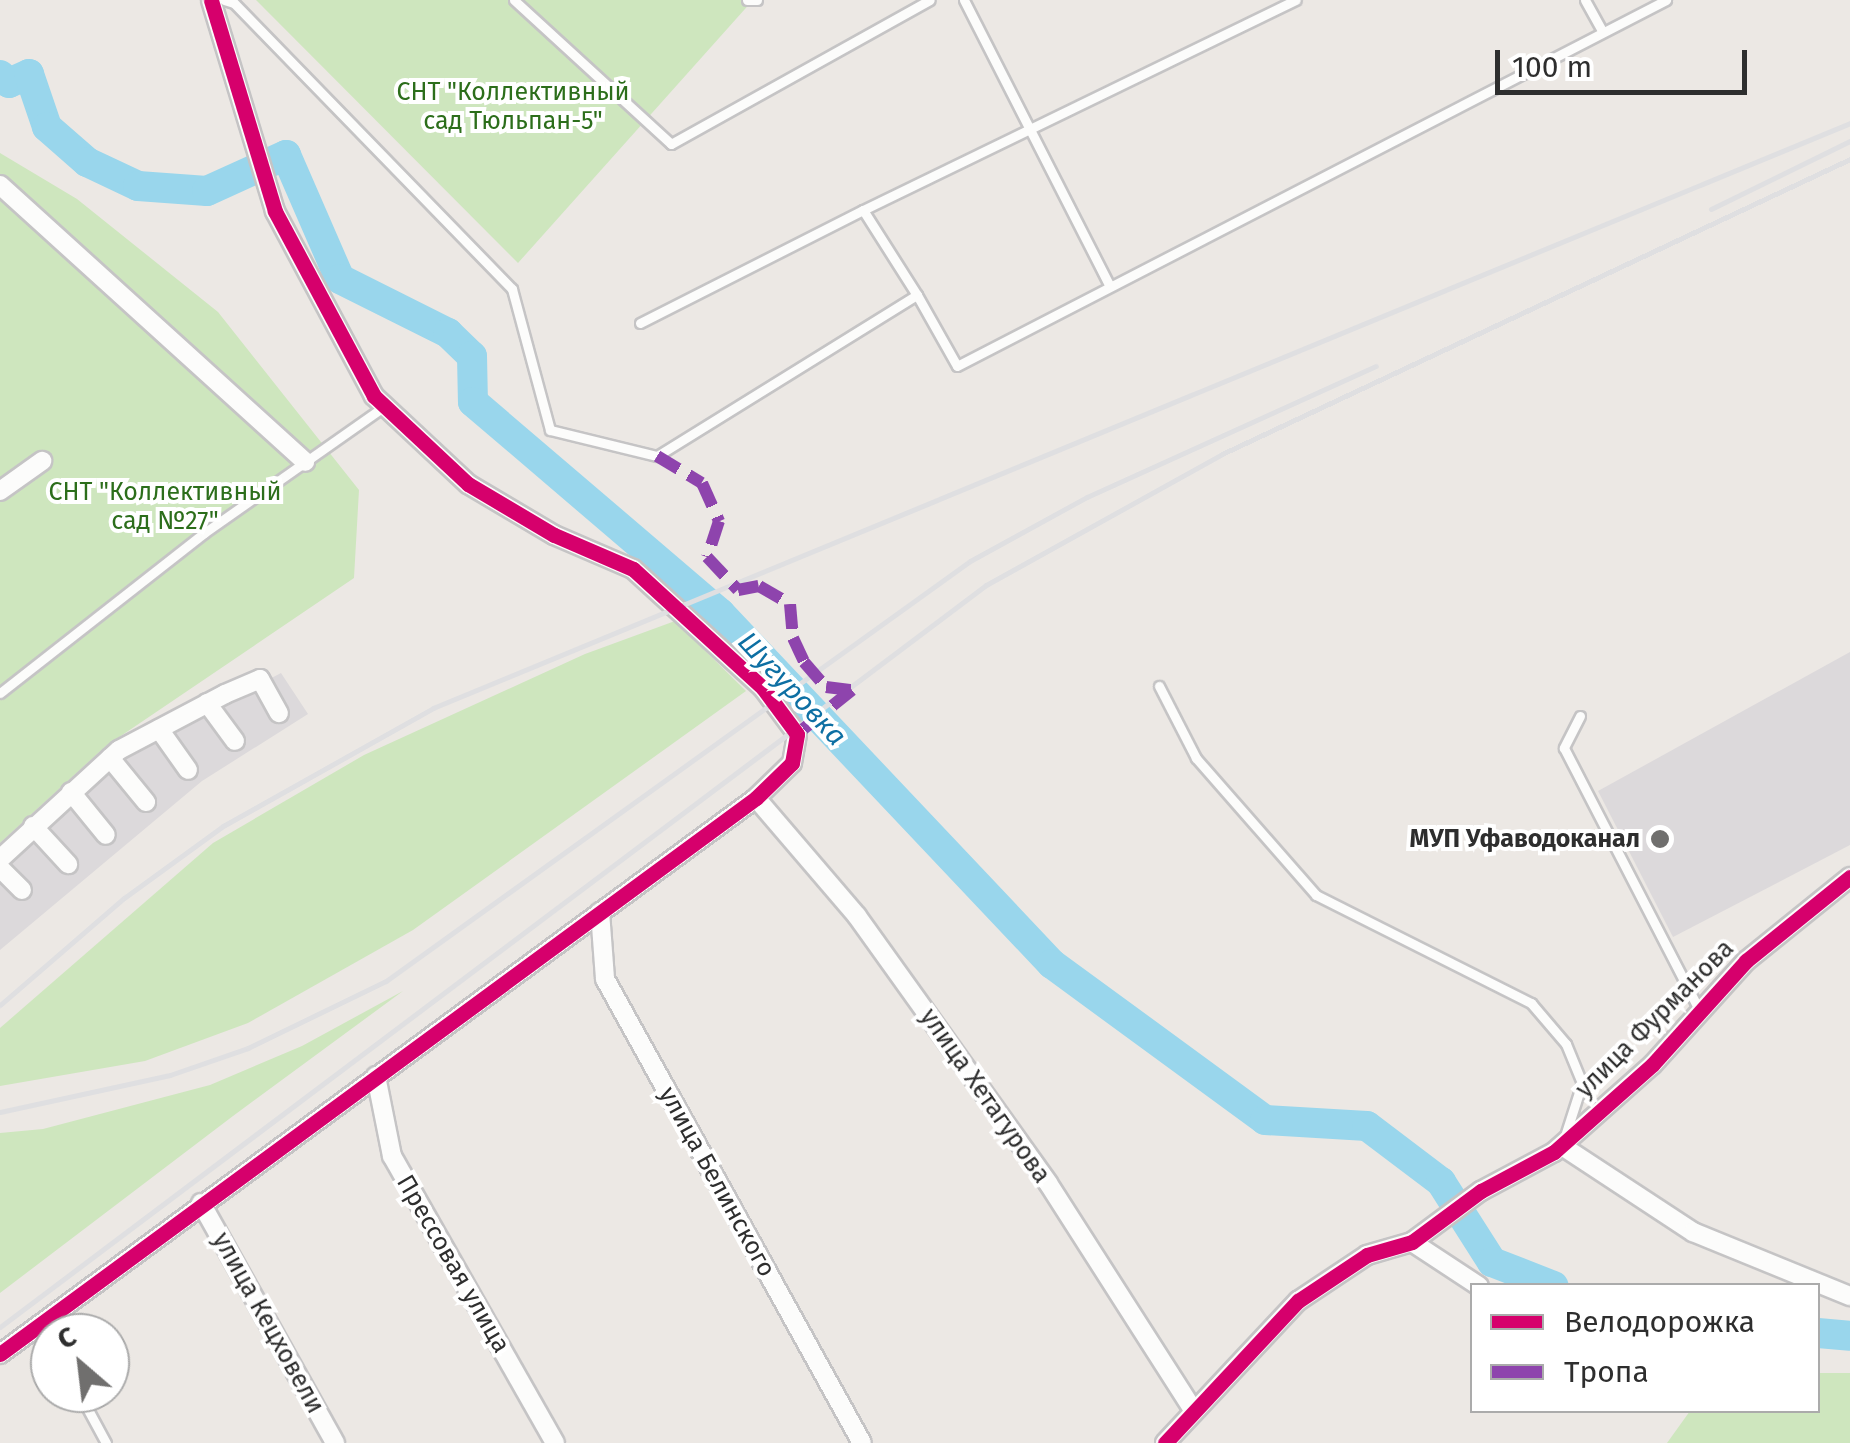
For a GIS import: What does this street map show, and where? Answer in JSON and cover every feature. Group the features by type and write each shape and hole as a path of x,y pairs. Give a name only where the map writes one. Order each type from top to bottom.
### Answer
{"street":[{"path":"68,1313 201,1203 756,798 792,763 797,734 763,688 633,569 554,535 468,484 385,406 300,268 275,212 210,0"},
{"path":"0,185 306,462"},
{"path":"0,491 42,461"},
{"path":"0,859 110,758 159,729 260,680 278,713"},
{"path":"207,704 235,741"},
{"path":"159,729 188,770"},
{"path":"110,758 146,802"},
{"path":"72,792 106,835"},
{"name":"улица Хетагурова","path":"756,798 857,916 992,1105 1194,1410"},
{"path":"33,826 68,864"},
{"path":"0,868 22,890"},
{"name":"улица Фурманова","path":"1165,1443 1298,1301 1367,1256 1412,1242 1481,1192 1562,1146 1700,1012 1746,961 1850,877"},
{"name":"улица Белинского","path":"600,912 605,980 862,1443"},
{"name":"Прессовая улица","path":"376,1076 392,1156 554,1443"},
{"path":"1562,1146 1693,1232 1818,1283"},
{"name":"улица Кецховели","path":"201,1203 335,1443"},
{"path":"1412,1242 1474,1283"},
{"path":"1820,1284 1850,1296"},
{"path":"0,1354 30,1339"}],"lane":[{"path":"224,0 247,16 512,289 550,430 658,456 917,295"},
{"path":"514,0 671,144 930,0"},
{"path":"746,0 757,0"},
{"path":"964,0 1028,133 1110,286"},
{"path":"640,323 1296,0"},
{"path":"1585,0 1602,31"},
{"path":"863,210 957,366 1666,0"},
{"path":"0,692 385,406"},
{"path":"1159,686 1196,758 1316,894 1531,1003 1566,1044 1582,1082 1562,1146"},
{"path":"1580,716 1564,748 1700,1012"},
{"path":"89,1413 106,1443"}],"shaded area":[{"path":"1850,652 1850,845 1673,937 1598,791"},
{"path":"281,673 308,714 202,781 0,950 0,860 82,778"}],"green space":[{"name":"СНТ \"Коллективный сад Тюльпан-5\"","path":"256,0 753,0 518,263"},
{"name":"СНТ \"Коллективный сад №27\"","path":"0,153 77,199 218,312 359,490 354,578 106,746 0,843"},
{"path":"675,621 746,691 413,930 248,1023 145,1061 0,1086 0,1028 213,843 364,755 585,654"},
{"path":"403,991 0,1293 0,1133 43,1129 210,1085 302,1046"},
{"path":"1820,1373 1850,1373 1850,1443 1667,1443 1689,1413 1820,1413"}],"waterway":[{"name":"Шугуровка","path":"0,75 9,83 29,74 47,127 87,162 138,186 207,191 286,155 340,279 448,333 472,356 473,402 720,613 1052,964 1265,1120 1367,1126 1441,1182 1492,1262 1546,1283"},
{"name":"Шугуровка","path":"1820,1333 1850,1336"}],"railway":[{"path":"0,1005 124,898 223,826 433,708 1850,123"},
{"path":"1711,209 1850,141"},
{"path":"0,1327 986,585 1222,454 1850,159"},
{"path":"0,1112 170,1075 248,1048 386,981 970,561 1087,497 1376,366"}],"marked path":[{"path":"657,456 702,483 719,521 707,557 738,590 759,586 790,604 793,638 804,662 826,687 852,690 797,734"}],"cycle path":[{"path":"0,1354 756,798 792,763 797,734 763,688 633,569 554,535 468,484 374,396 275,211 211,0"},
{"path":"1165,1443 1298,1301 1367,1255 1412,1242 1481,1191 1554,1152 1653,1064 1746,961 1850,877"}],"place":[{"name":"МУП Уфаводоканал","path":"1660,839"}]}
